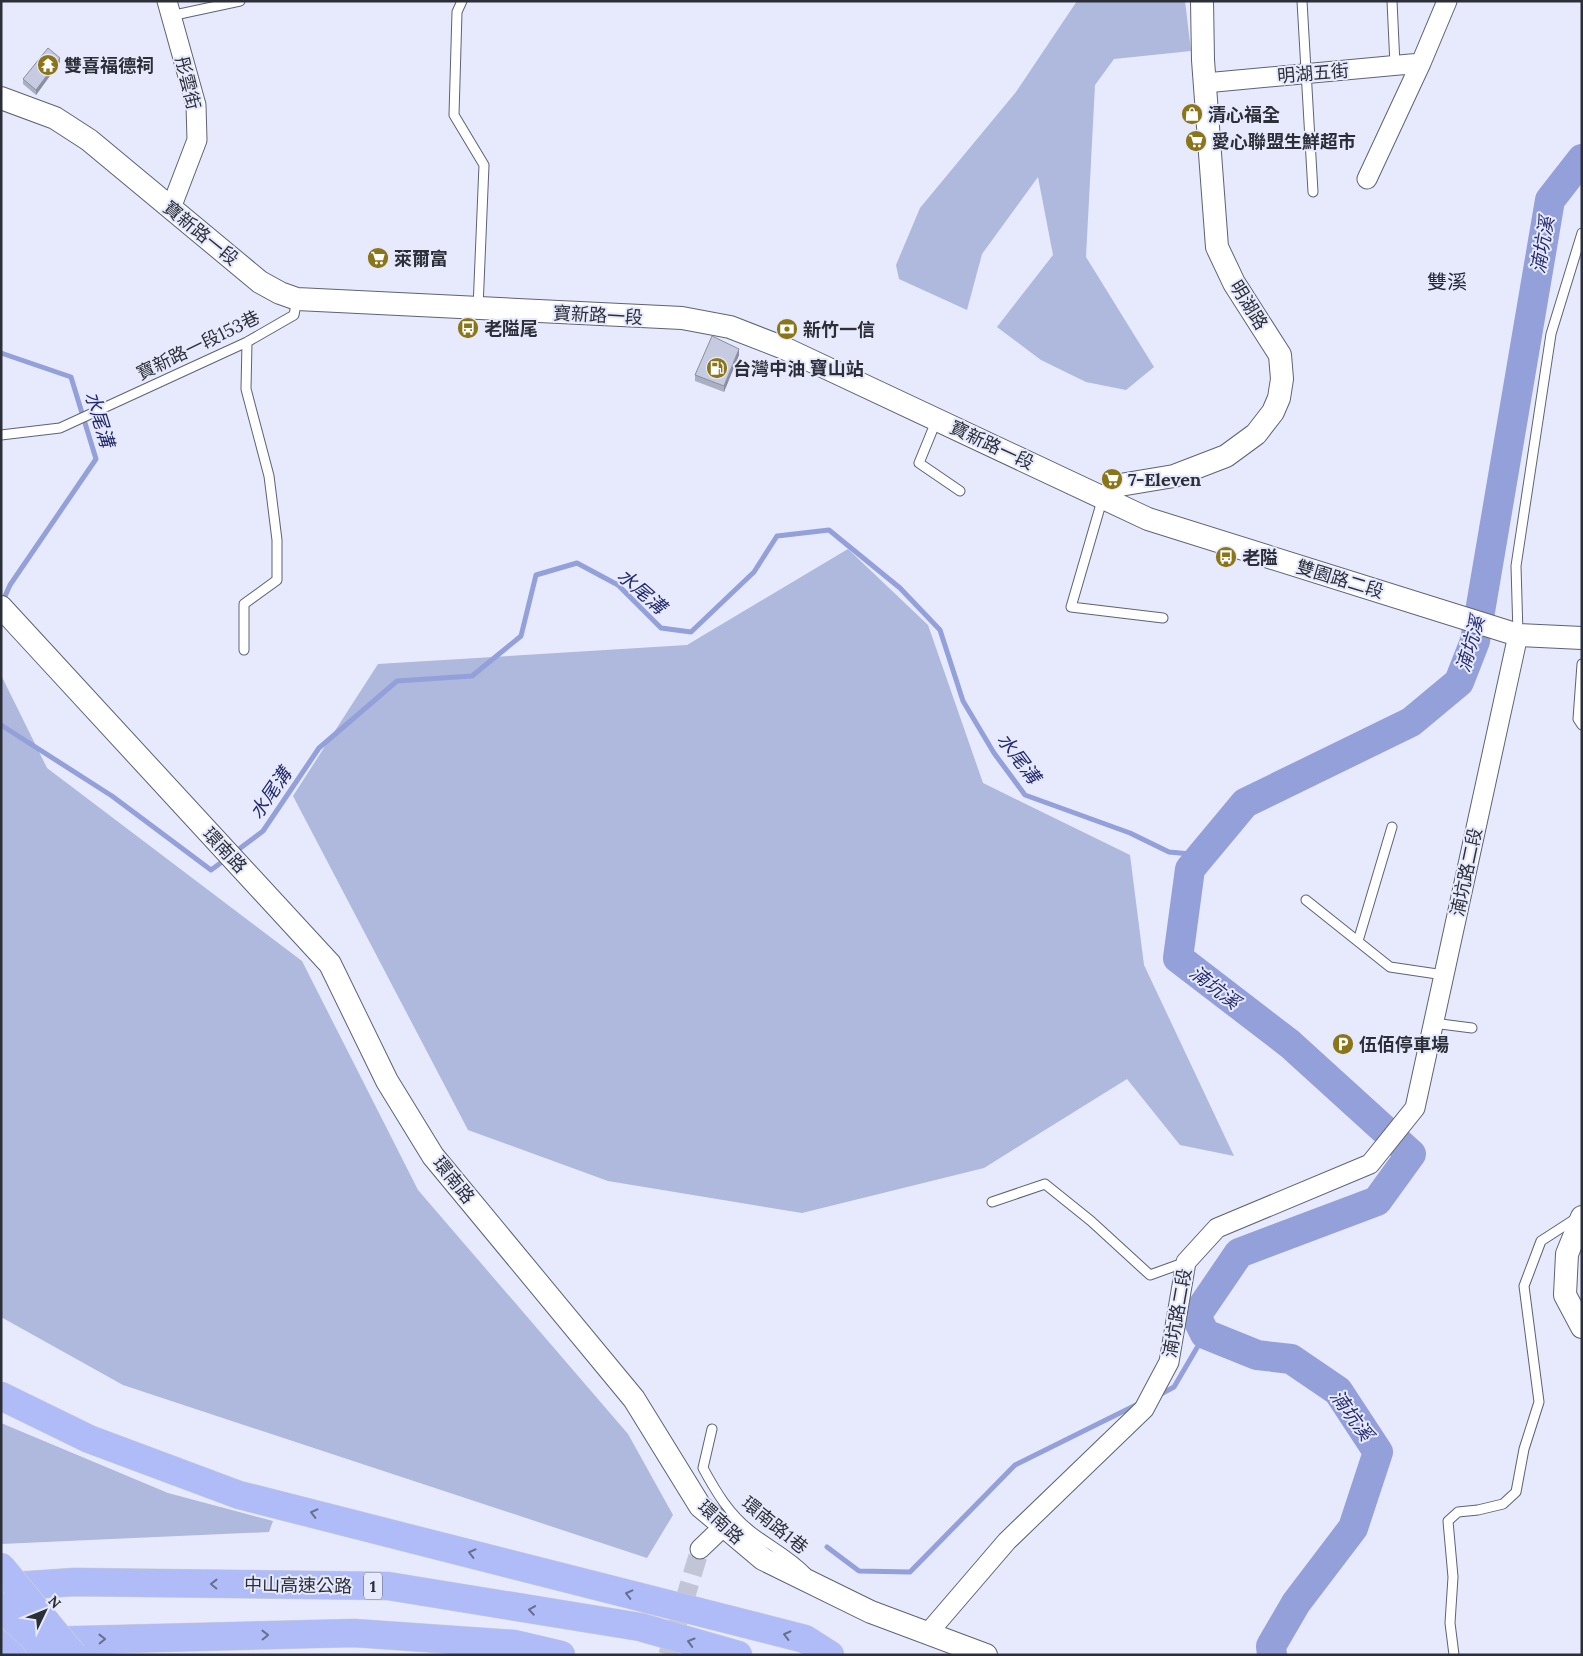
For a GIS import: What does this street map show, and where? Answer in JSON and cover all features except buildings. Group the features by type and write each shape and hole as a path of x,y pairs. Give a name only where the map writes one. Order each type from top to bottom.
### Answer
{"highway":[{"path":"1,1396 89,1439 239,1495 805,1639 830,1655"},
{"path":"1,1567 73,1655"},
{"name":"中山高速公路","path":"1,1587 74,1582 388,1586 640,1627 738,1655"},
{"path":"1,1608 32,1636 46,1655"},
{"path":"1,1642 354,1633 514,1644 561,1655"},
{"path":"354,1633 454,1655"}],"street":[{"name":"明湖路","path":"1104,497 1120,485 1174,476 1226,456 1256,434 1273,412 1279,398 1282,378 1280,355 1234,283 1217,247 1205,83 1202,1"},
{"path":"1366,179 1421,63 1447,1"},
{"name":"彤雲街","path":"169,8 196,105 197,140 171,208"},
{"name":"明湖五街","path":"1205,83 1421,63"},
{"name":"寶新路一段","path":"1,98 25,105 55,118 89,140 260,282 280,293 297,299 682,318 730,327 784,348 1104,497"},
{"name":"雙園路二段","path":"1104,497 1148,519 1518,635 1582,638"},
{"name":"環南路","path":"8,615 330,964 387,1081 433,1156 634,1399 700,1506 763,1559 870,1612 986,1655"},
{"name":"湳坑路二段","path":"928,1633 1007,1541 1144,1409 1170,1362 1186,1262 1217,1228 1370,1164 1415,1108 1518,635"},
{"path":"1582,1216 1568,1254 1565,1295 1582,1327"},
{"path":"700,1549 723,1527"}],"lane":[{"name":"彤雲街","path":"169,8 240,1"},
{"path":"462,1 457,12 454,115 484,165 478,309"},
{"path":"1302,1 1313,192"},
{"path":"1392,1 1394,65"},
{"path":"1518,635 1516,566 1550,334 1582,233"},
{"name":"寶新路一段153巷","path":"1,435 60,428 102,410 247,342 294,315 297,299"},
{"path":"244,650 244,604 277,580 277,540 269,476 246,389 247,342"},
{"path":"937,419 920,463 960,491"},
{"path":"1104,497 1071,607 1163,618"},
{"path":"1582,664 1578,719 1582,725"},
{"path":"1358,941 1392,827"},
{"path":"1306,900 1390,967 1444,975"},
{"path":"1433,1023 1472,1028"},
{"path":"992,1202 1045,1184 1092,1221 1150,1275 1186,1262"},
{"path":"1454,1655 1450,1623 1453,1577 1448,1521 1458,1512 1478,1510 1503,1504 1516,1492 1522,1471 1524,1449 1539,1402 1524,1286 1541,1240 1582,1216"},
{"name":"環南路1巷","path":"712,1429 703,1468 721,1502 751,1531 796,1562 821,1587"}],"shaded area":[{"path":"1077,1 1185,1 1191,51 1114,59 1095,85 1086,257 1154,367 1126,390 1086,382 1041,360 997,327 1053,255 1038,177 982,254 967,310 899,279 896,265 920,208 1016,92"},
{"path":"848,549 928,625 983,783 1130,855 1144,965 1234,1156 1180,1145 1127,1079 984,1168 802,1213 608,1181 468,1130 293,796 378,664 687,645"},
{"path":"1,675 47,768 302,961 418,1190 628,1434 673,1515 647,1558 123,1385 1,1317"},
{"path":"1,1423 168,1493 273,1521 269,1532 1,1544"}],"waterway":[{"name":"湳坑溪","path":"1272,1655 1271,1646 1296,1603 1353,1528 1378,1452 1338,1391 1291,1359 1257,1355 1205,1334 1196,1316 1239,1253 1377,1201 1411,1154 1290,1044 1178,958 1190,869 1245,803 1411,722 1459,682 1475,641 1550,200 1582,159"},
{"name":"水尾溝","path":"1,353 71,377 96,459 10,585 2,603"},
{"name":"水尾溝","path":"235,852 263,831 319,748 397,681 472,676 521,636 536,575 577,563 618,585 661,628 691,632 754,572 777,536 829,530 900,588 940,630 963,701 994,753 1025,795 1130,833 1169,852 1201,855"},
{"name":"水尾溝","path":"1,725 112,796 211,870 226,859"},
{"path":"1159,1395 1174,1387 1205,1334"},
{"path":"827,1547 859,1571 910,1572 1015,1465 1138,1404"}],"tunnel":[{"path":"668,1655 700,1549"}],"place":[{"name":"雙喜福德祠","path":"48,65"},
{"name":"清心福全","path":"1192,114"},
{"name":"愛心聯盟生鮮超市","path":"1196,141"},
{"name":"萊爾富","path":"378,258"},
{"name":"老隘尾","path":"468,328"},
{"name":"新竹一信","path":"787,329"},
{"name":"台灣中油 寶山站","path":"717,368"},
{"name":"7-Eleven","path":"1112,479"},
{"name":"老隘","path":"1226,557"},
{"name":"伍佰停車場","path":"1343,1044"}],"district":[{"name":"雙溪","path":"1447,281"}]}
